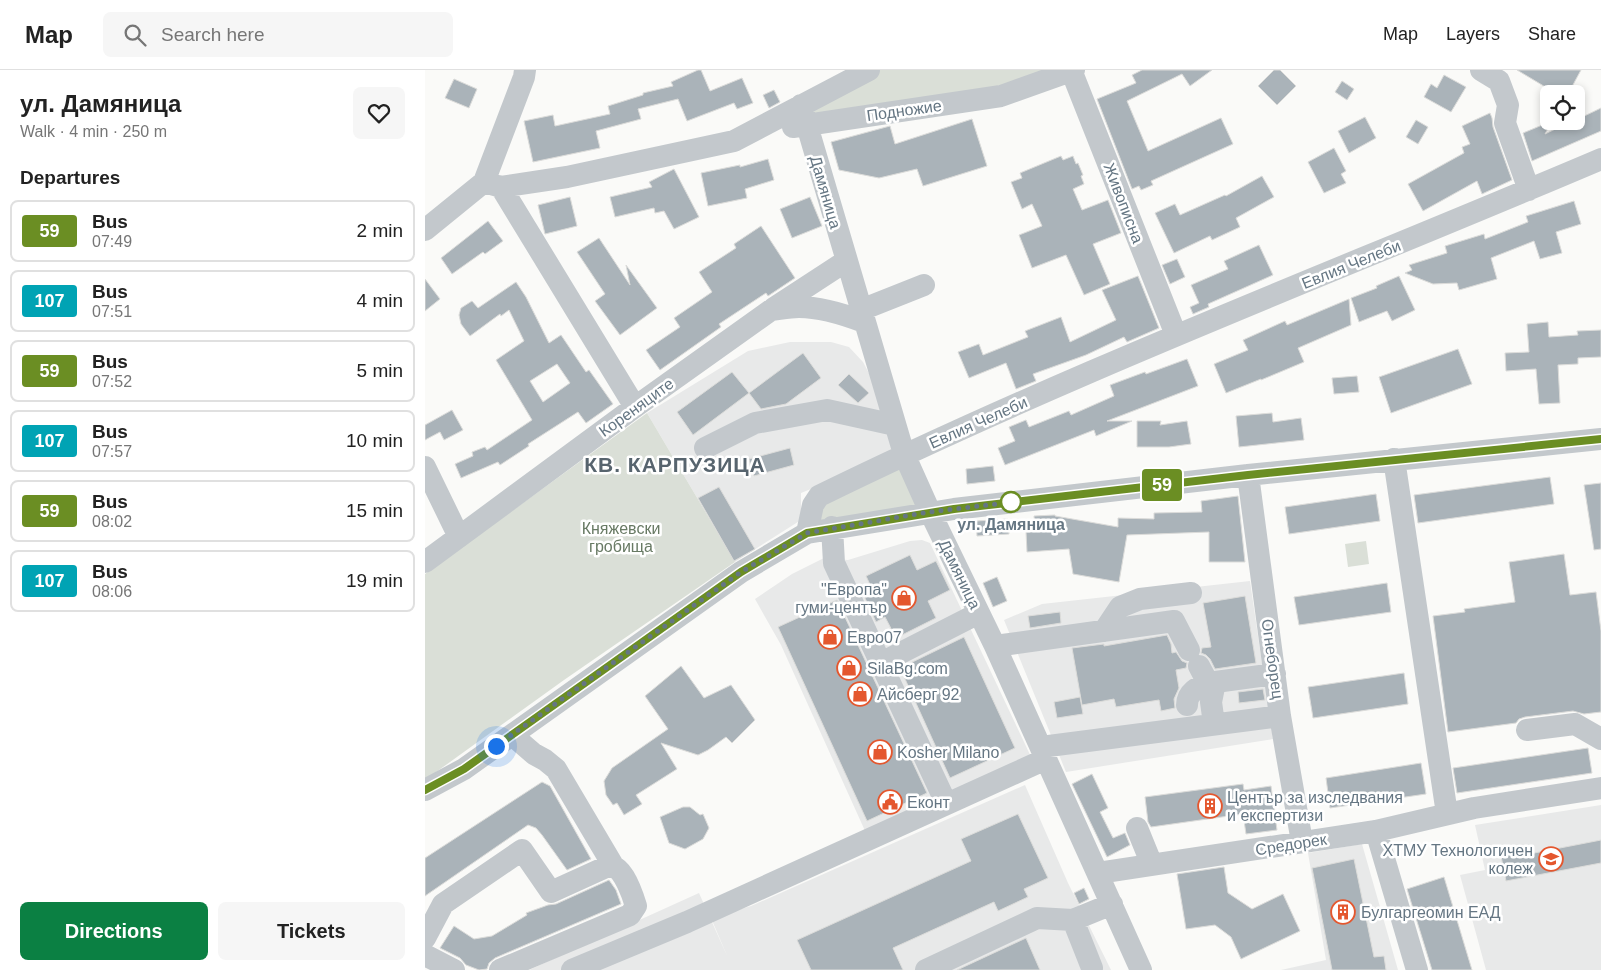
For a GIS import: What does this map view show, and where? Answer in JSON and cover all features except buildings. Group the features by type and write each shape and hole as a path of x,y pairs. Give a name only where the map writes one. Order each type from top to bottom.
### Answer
{"street":[{"path":"425,230 493,184 525,70"},
{"name":"Подножие","path":"493,184 567,177 734,141 804,114 869,70"},
{"name":"Подножие","path":"804,114 1001,96 1072,70"},
{"name":"Живописна","path":"1072,70 1176,335"},
{"path":"1481,70 1499,81 1508,105 1505,123 1529,190"},
{"name":"Дамяница","path":"804,114 904,454 929,512 995,646 1141,970"},
{"name":"Евлия Челеби","path":"807,533 813,505 819,496 904,454 1176,335 1601,159"},
{"path":"493,184 635,407"},
{"path":"771,310 846,261"},
{"path":"862,316 924,286"},
{"name":"Кореняците","path":"425,562 635,407 771,310 799,307 862,316"},
{"path":"705,448 755,423 827,410 895,425"},
{"path":"425,790 464,769 741,572 807,533 929,512 1395,459 1601,439"},
{"path":"1395,459 1447,814"},
{"path":"425,467 459,537"},
{"name":"Огнеборец","path":"1248,475 1280,716 1302,842"},
{"path":"832,528 834,563 946,803"},
{"path":"1104,631 1120,607 1140,600 1191,593"},
{"path":"881,663 979,613"},
{"path":"995,646 1174,621 1208,672 1211,702 1220,723"},
{"path":"1208,672 1275,674"},
{"path":"1187,705 1187,699 1208,672"},
{"path":"572,970 687,922 946,803 1044,753 1220,723 1280,716"},
{"path":"1527,730 1575,724 1601,739"},
{"path":"500,970 630,915 636,906 621,871 614,867 556,770 513,735"},
{"name":"Средорек","path":"1098,873 1376,831 1474,808 1601,788"},
{"path":"1137,828 1152,865"},
{"path":"1376,831 1417,970"},
{"path":"425,938 443,904 522,850 551,892 605,867 614,867"},
{"path":"926,970 1037,918 1073,920 1112,904"},
{"path":"1073,920 1092,968"},
{"path":"425,956 454,970"}],"shaded area":[{"path":"790,342 831,342 849,347 863,362 872,379 895,455 801,493 801,520 735,562 647,413 748,351"},
{"path":"922,540 930,543 1032,759 866,833 781,645 755,599 792,574 824,558 848,560 910,541"},
{"path":"1250,581 1273,739 1066,772 1004,620 1042,604"},
{"path":"1025,785 1068,883 1111,970 529,970 699,893 728,958 711,918 751,906"},
{"path":"1601,805 1601,970 1486,970 1460,875 1485,870 1475,825"},
{"name":"Булгаргеомин ЕАД","path":"1362,844 1398,970 1281,970 1326,960 1308,853"}],"green space":[{"path":"869,70 1072,71 806,124 801,105"},
{"name":"Княжевски гробища","path":"647,413 735,562 564,680 425,780 425,574"},
{"path":"904,454 930,512 807,533 815,499"},
{"path":"1366,541 1369,564 1348,567 1345,544"}],"bus line":[{"name":"59","path":"425,790 464,769 741,572 807,533 954,509 1395,459 1601,439"}],"place":[{"name":"ул. Дамяница","path":"1011,502"},
{"name":"\"Европа\" гуми-център","path":"904,598"},
{"name":"Евро07","path":"830,637"},
{"name":"SilaBg.com","path":"849,668"},
{"name":"Айсберг 92","path":"860,694"},
{"name":"Kosher Milano","path":"880,752"},
{"name":"Еконт","path":"890,802"},
{"name":"Център за изследвания и експертизи","path":"1210,806"},
{"name":"ХТМУ Технологичен колеж","path":"1551,859"},
{"name":"Булгаргеомин ЕАД","path":"1343,912"}],"district":[{"name":"КВ. КАРПУЗИЦА","path":"675,465"}],"route":[{"path":"496,746 741,572 807,533 929,512 1013,502 1011,502"}]}
